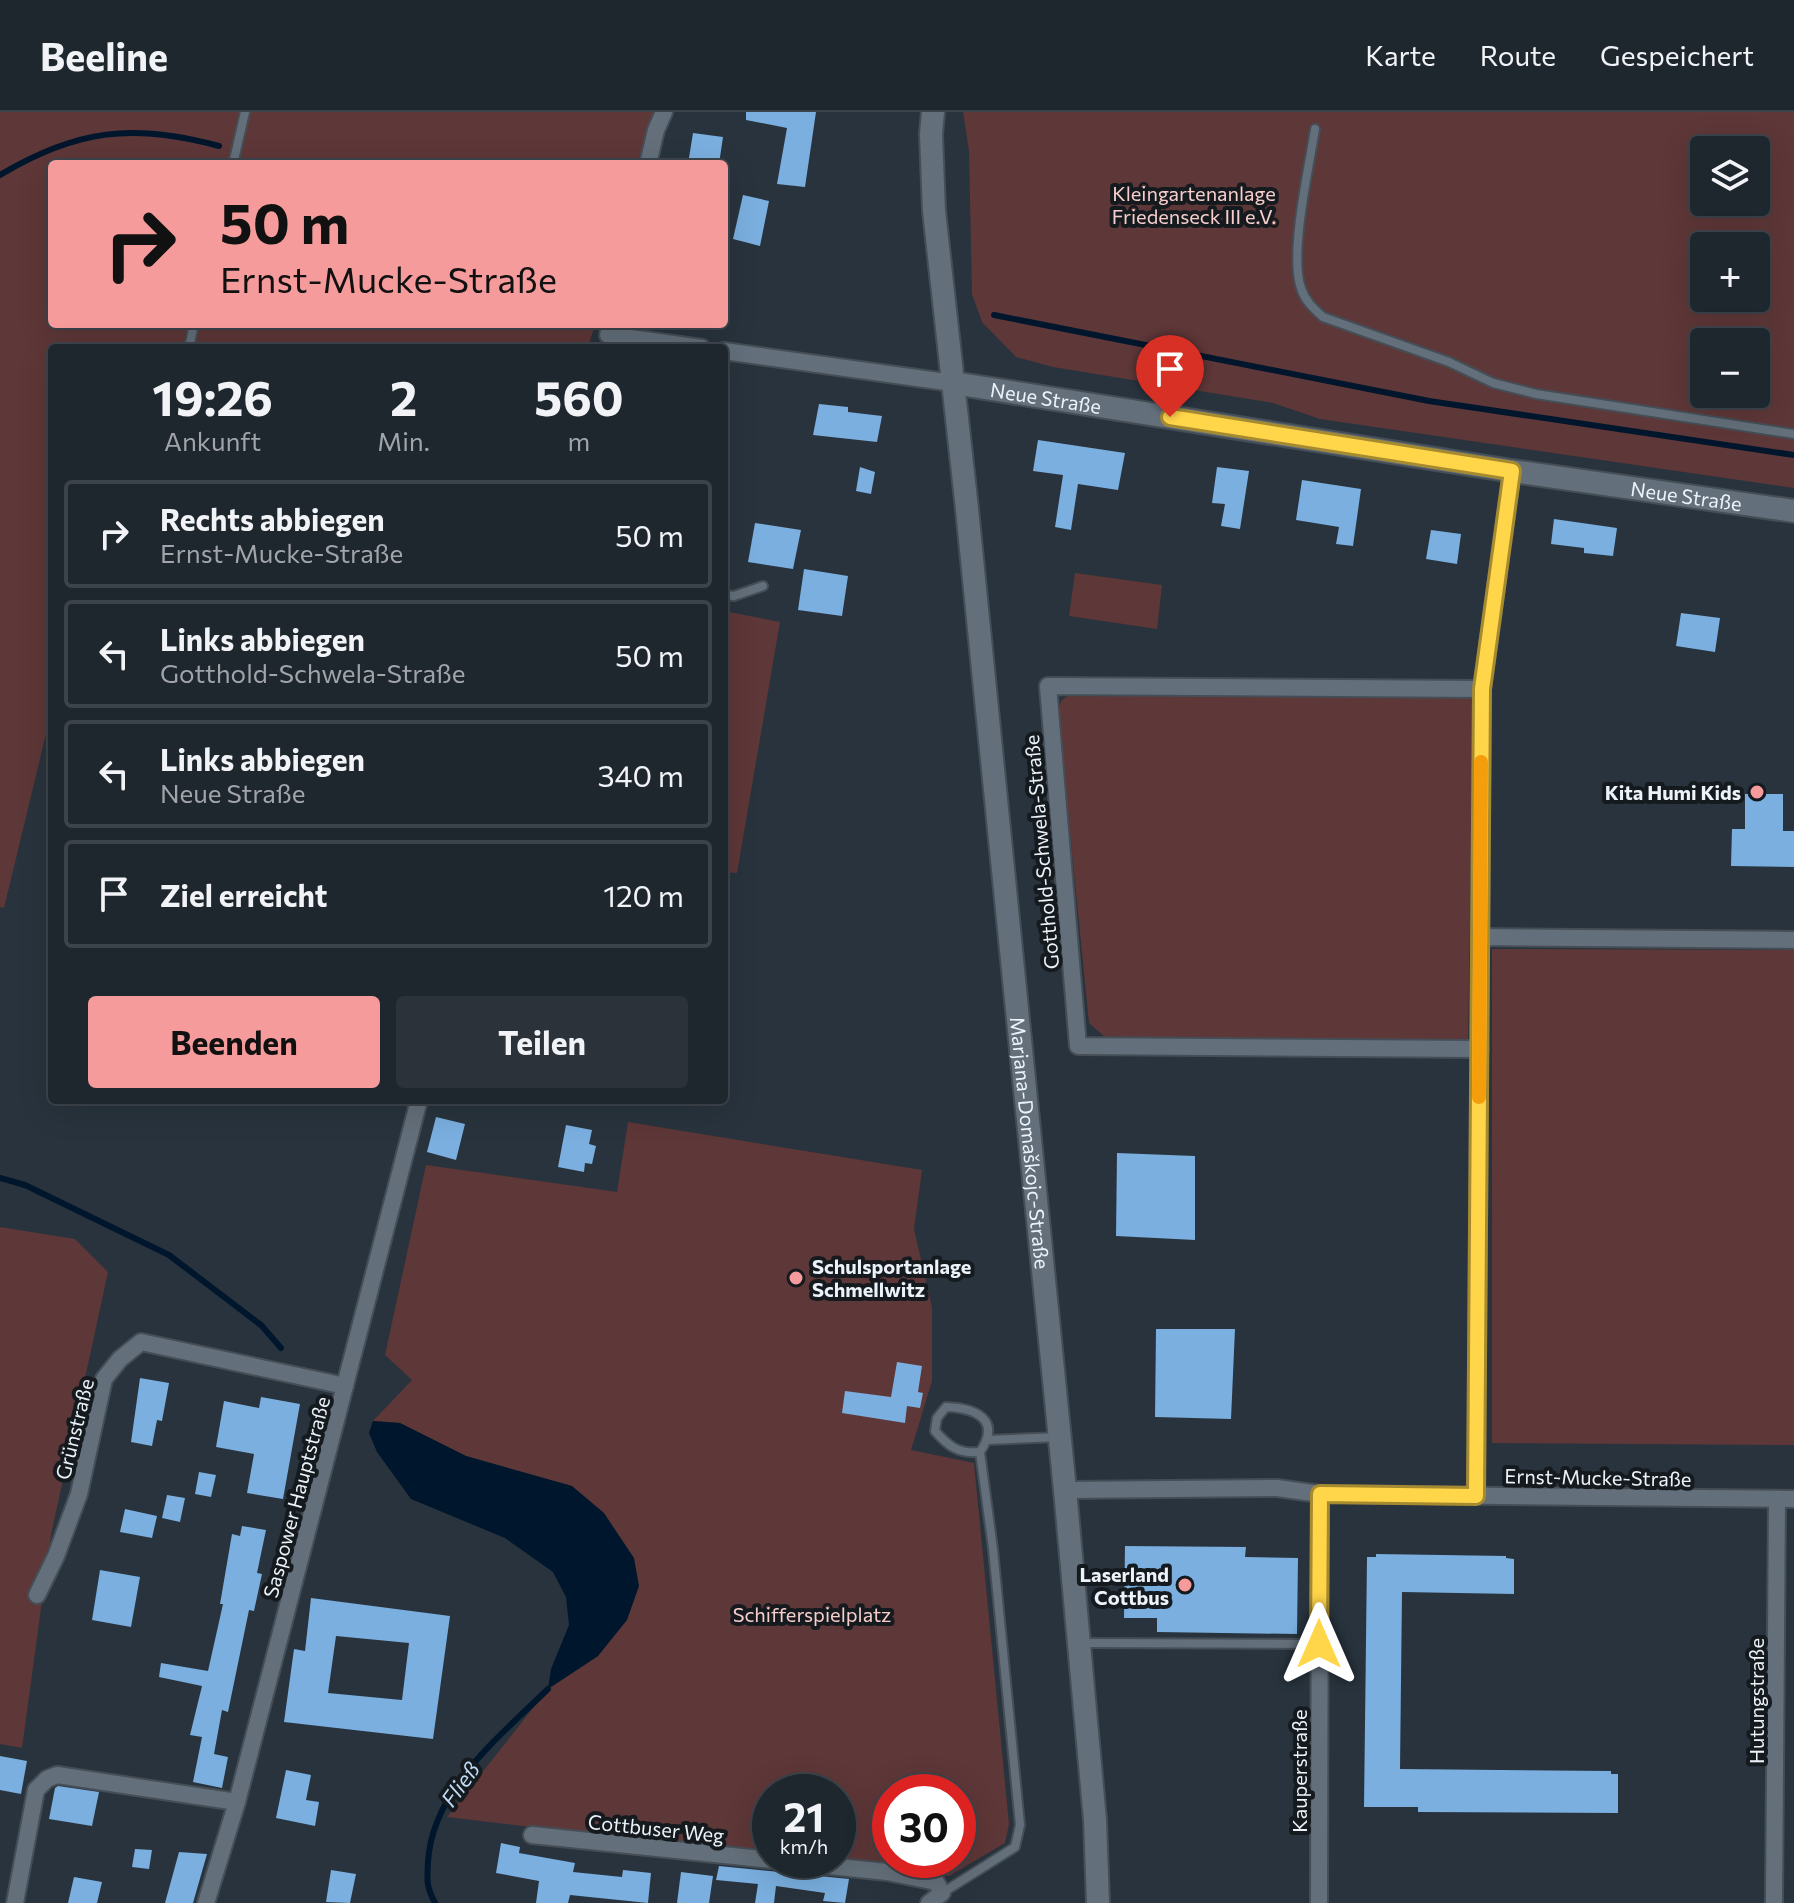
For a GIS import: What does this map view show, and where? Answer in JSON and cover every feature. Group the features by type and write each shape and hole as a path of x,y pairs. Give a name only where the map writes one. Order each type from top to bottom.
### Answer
{"street":[{"path":"649,160 664,112"},
{"name":"Marjana-Domaškojc-Straße","path":"933,112 934,211 1060,1437 1095,1820 1098,1903"},
{"path":"608,336 671,344"},
{"name":"Neue Straße","path":"728,352 1794,511"},
{"path":"1476,1496 1482,689 1512,471"},
{"name":"Gotthold-Schwela-Straße","path":"1480,1049 1078,1046 1048,686 1482,689"},
{"path":"1480,937 1794,940"},
{"name":"Saspower Hauptstraße","path":"206,1903 237,1802 418,1104"},
{"name":"Grünstraße","path":"37,1595 56,1556 79,1494 104,1379 120,1359 141,1342 345,1386"},
{"name":"Ernst-Mucke-Straße","path":"1065,1490 1277,1488 1320,1494 1786,1499"},
{"name":"Kauperstraße","path":"1319,1903 1320,1494"},
{"name":"Hutungstraße","path":"1774,1903 1786,1499"},
{"path":"15,1903 36,1790 47,1779 57,1775 237,1802"},
{"name":"Cottbuser Weg","path":"532,1835 887,1872 936,1882 936,1898"}],"lane":[{"path":"234,160 245,112"},
{"path":"1315,129 1296,258 1299,286 1307,303 1323,317 1449,362 1493,383 1536,394 1794,434"},
{"path":"728,595 763,586"},
{"path":"936,1898 1015,1847 1020,1825 993,1549 980,1452 988,1440 987,1425 979,1413 946,1407 937,1418 935,1431 945,1442 963,1453 980,1452"},
{"path":"988,1440 1060,1437"},
{"path":"1078,1643 1319,1644"}],"green space":[{"path":"0,112 657,112 641,160 48,160 48,328 594,328 589,344 48,344 48,726 4,908 0,907"},
{"name":"Kleingartenanlage Friedenseck III e.V.","path":"963,112 1794,112 1794,488 1320,419 1273,403 1053,367 1016,357 982,322 972,294 969,151"},
{"path":"1075,573 1162,585 1157,629 1069,616"},
{"path":"728,612 780,622 737,873 728,872"},
{"path":"1073,692 1474,696 1468,1041 1106,1038 1089,1023 1058,712 1061,701"},
{"path":"1492,949 1794,950 1794,1445 1492,1443"},
{"name":"Schifferspielplatz","path":"628,1122 922,1170 914,1229 932,1308 932,1381 911,1450 974,1463 1009,1824 1005,1843 976,1860 976,1774 872,1774 872,1867 856,1865 856,1774 752,1774 752,1853 447,1817 548,1689 598,1656 572,1486 466,1456 400,1423 373,1421 412,1380 385,1355 426,1165 617,1192"},
{"path":"0,1227 75,1239 108,1272 51,1535 22,1748 0,1744"}],"water":[{"path":"373,1421 400,1423 466,1456 572,1486 604,1513 634,1558 639,1586 627,1620 598,1656 548,1689 551,1669 569,1625 566,1597 553,1572 505,1538 411,1499 377,1452 369,1433"}],"building":[{"path":"746,112 816,112 805,187 777,184 787,128 746,120"},
{"path":"693,133 723,137 720,160 689,160"},
{"path":"743,195 769,201 760,246 733,239"},
{"path":"819,404 848,407 848,412 882,416 877,442 813,435"},
{"path":"1038,440 1125,453 1118,490 1078,484 1071,530 1055,527 1063,475 1033,471"},
{"path":"860,467 875,472 871,494 856,491"},
{"path":"1217,467 1249,471 1240,529 1221,526 1225,504 1212,503"},
{"path":"1302,480 1361,489 1353,546 1336,544 1339,527 1296,520"},
{"path":"1554,519 1617,528 1613,556 1584,553 1584,548 1551,544"},
{"path":"755,523 801,530 793,569 748,562"},
{"path":"1431,530 1461,534 1457,564 1426,559"},
{"path":"804,569 848,576 842,616 798,610"},
{"path":"1681,613 1720,618 1715,652 1676,646"},
{"path":"1745,794 1783,794 1783,831 1794,831 1794,867 1731,866 1732,829 1745,829"},
{"path":"436,1117 465,1124 456,1160 427,1152"},
{"path":"566,1125 592,1130 589,1144 596,1146 592,1164 585,1163 584,1172 558,1167"},
{"path":"1117,1153 1195,1156 1195,1240 1116,1236"},
{"path":"1156,1329 1235,1329 1231,1419 1155,1417"},
{"path":"897,1362 922,1366 918,1392 923,1393 920,1408 907,1406 905,1423 842,1413 845,1391 891,1397"},
{"path":"140,1378 169,1383 162,1421 157,1420 152,1446 131,1442"},
{"path":"261,1397 300,1404 283,1499 247,1493 254,1454 216,1447 224,1401 259,1408"},
{"path":"199,1472 216,1475 211,1497 195,1494"},
{"path":"167,1495 185,1498 180,1522 162,1518"},
{"path":"125,1509 157,1516 152,1538 120,1532"},
{"path":"242,1526 266,1530 257,1573 262,1574 254,1611 249,1610 228,1712 222,1710 214,1754 228,1757 222,1788 193,1782 202,1737 190,1735 202,1686 159,1677 161,1663 208,1671 223,1604 220,1604 232,1534 240,1536"},
{"name":"Laserland Cottbus","path":"1125,1546 1246,1547 1245,1557 1298,1558 1297,1634 1157,1632 1157,1618 1124,1618"},
{"path":"1376,1554 1506,1556 1514,1559 1514,1594 1402,1592 1400,1769 1611,1771 1611,1774 1618,1774 1618,1813 1418,1812 1418,1807 1364,1807 1367,1557 1376,1557"},
{"path":"100,1570 140,1577 131,1627 92,1620"},
{"path":"311,1598 450,1616 433,1739 284,1722 294,1649 305,1651","holes":["336,1636 409,1643 402,1700 328,1693"]},
{"path":"0,1756 27,1761 21,1794 0,1790"},
{"path":"286,1770 311,1775 306,1800 319,1802 315,1826 276,1818"},
{"path":"58,1786 99,1792 92,1826 49,1819"},
{"path":"501,1843 520,1847 519,1853 575,1863 573,1872 622,1877 623,1870 651,1873 648,1903 570,1895 568,1903 536,1903 539,1881 496,1873"},
{"path":"135,1849 152,1850 149,1869 132,1867"},
{"path":"179,1852 207,1854 193,1903 165,1903"},
{"path":"719,1866 752,1869 752,1878 849,1879 845,1903 823,1901 825,1893 776,1886 774,1903 755,1903 758,1884 716,1880"},
{"path":"331,1870 356,1874 350,1903 326,1902"},
{"path":"681,1872 713,1876 709,1903 677,1903"},
{"path":"74,1877 102,1882 97,1903 68,1903"}],"waterway":[{"path":"0,175 55,148 106,135 159,134 219,146"},
{"path":"994,315 1429,401 1794,455"},
{"path":"0,1178 25,1185 169,1255 261,1325 281,1348"},
{"name":"Fließ","path":"435,1903 428,1883 428,1862 432,1836 442,1811 455,1788 490,1745 548,1689"}],"slow traffic":[{"path":"1479,1097 1481,762"}],"place":[{"name":"Kita Humi Kids","path":"1757,792"},
{"name":"Schulsportanlage Schmellwitz","path":"796,1278"},
{"name":"Laserland Cottbus","path":"1185,1585"}],"route":[{"path":"1170,417 1512,471 1482,689 1476,1496 1320,1494 1319,1644"}]}
